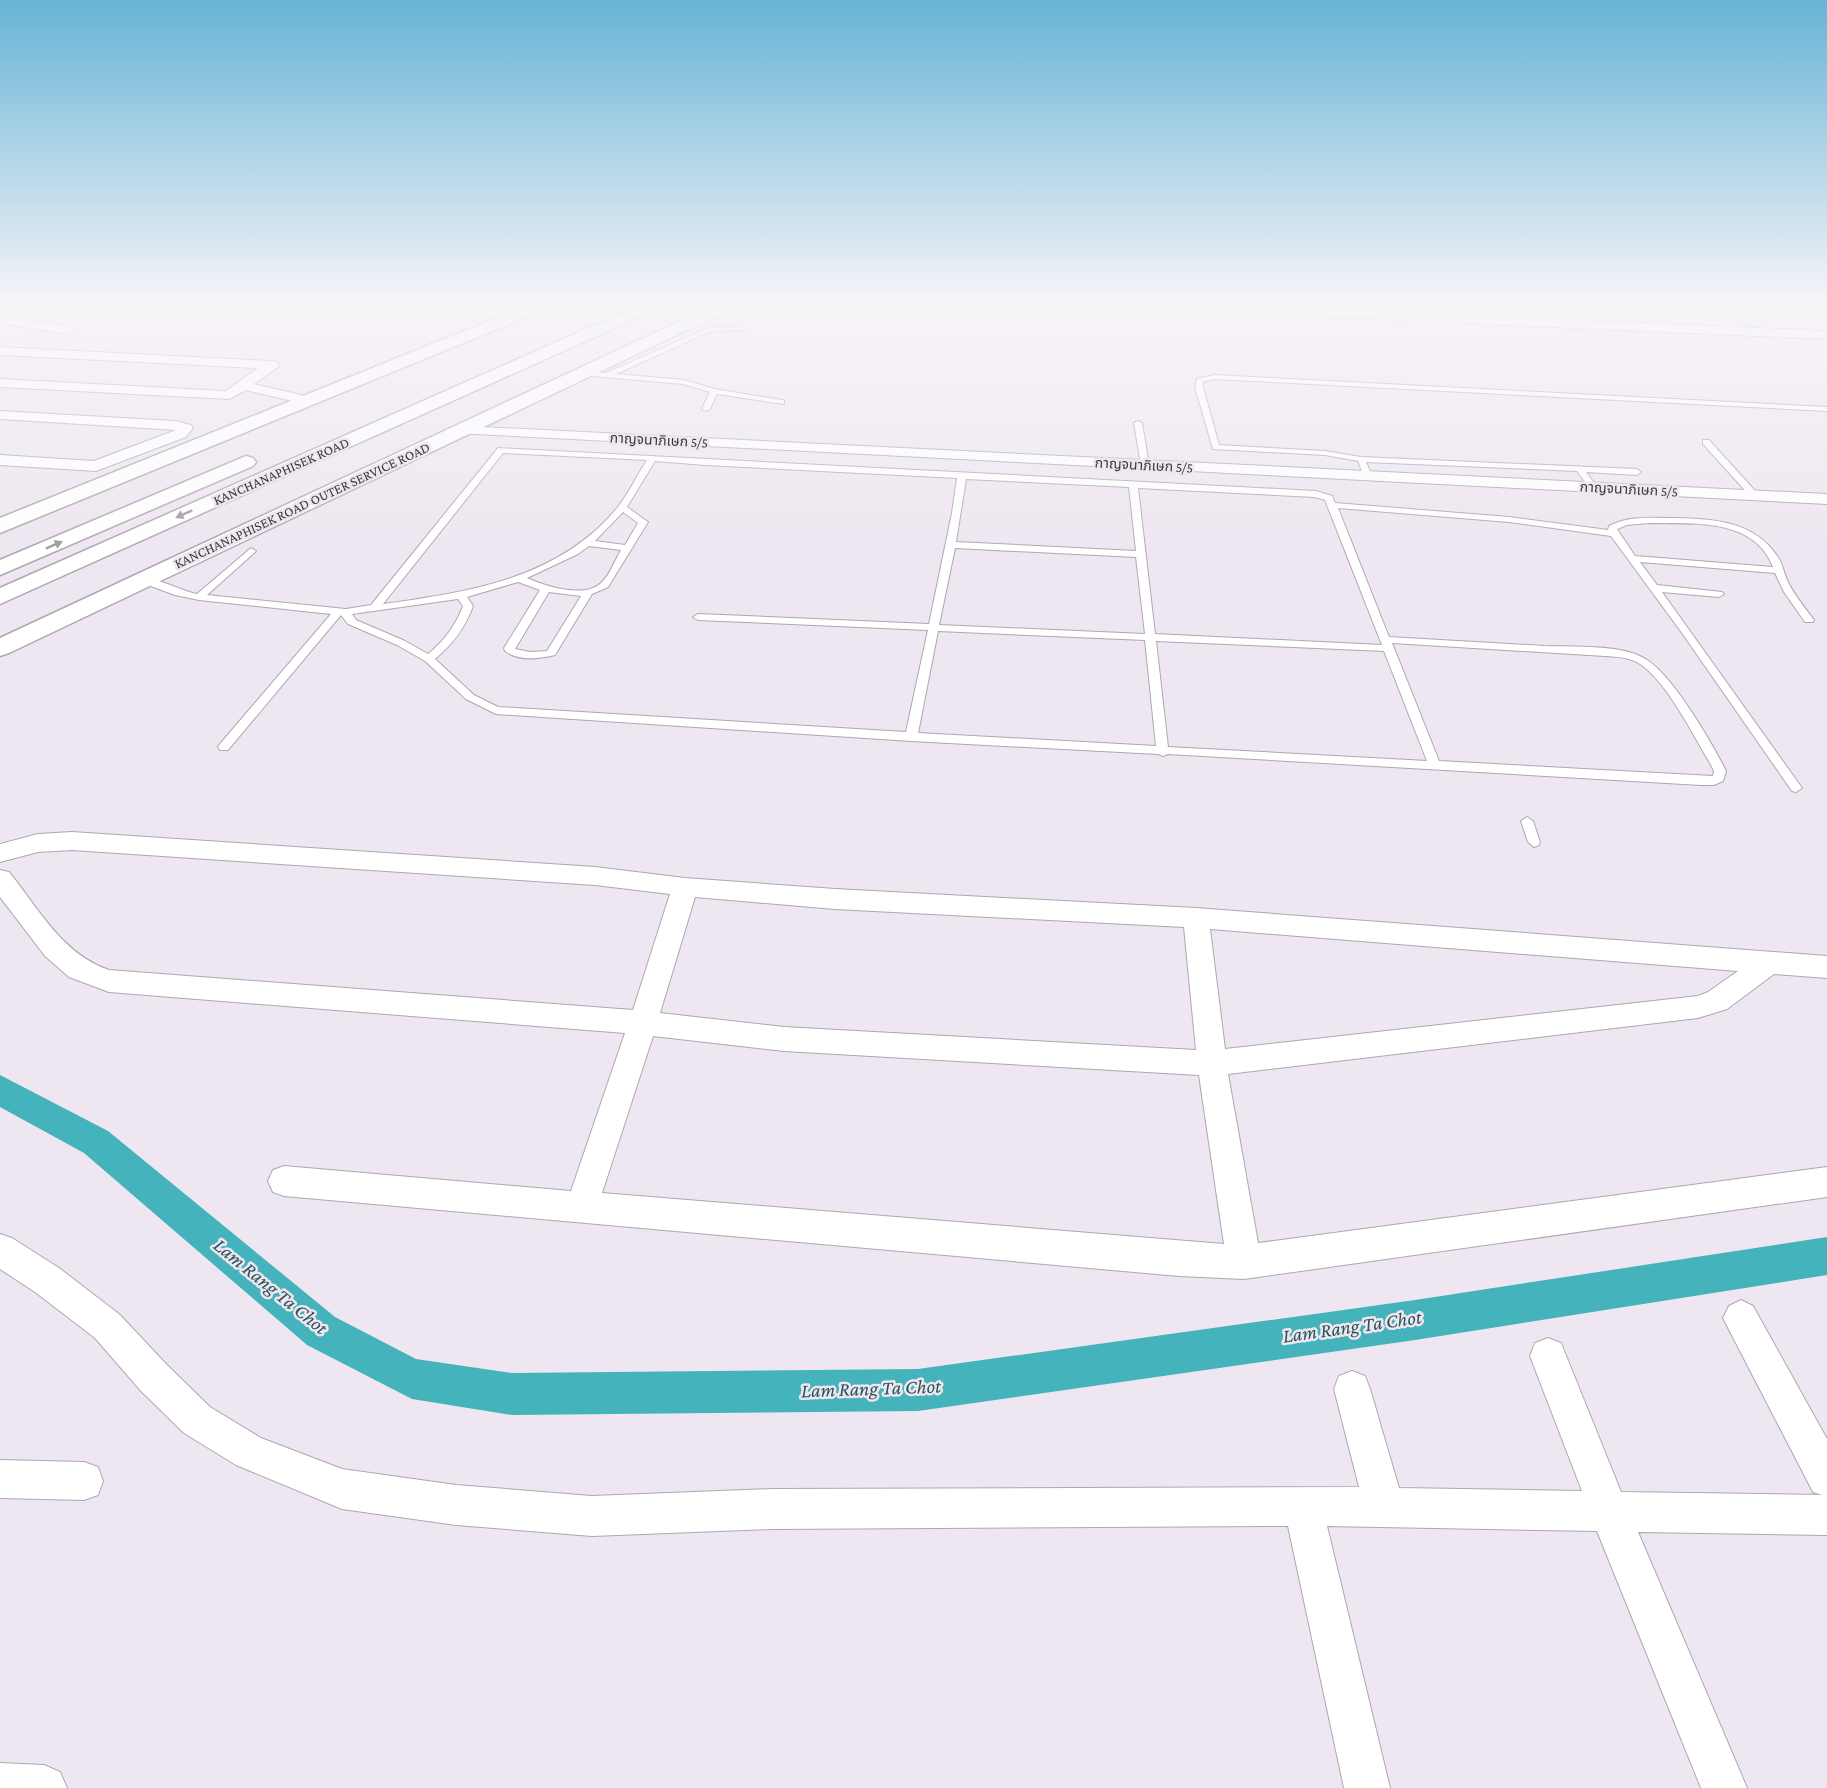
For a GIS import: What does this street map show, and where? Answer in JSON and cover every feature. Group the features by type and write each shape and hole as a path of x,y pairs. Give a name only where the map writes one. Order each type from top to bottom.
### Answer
{"main road":[{"path":"0,526 347,385"},
{"name":"KANCHANAPHISEK ROAD","path":"0,597 473,385"},
{"name":"KANCHANAPHISEK ROAD OUTER SERVICE ROAD","path":"0,648 554,385"},
{"name":"KANCHANAPHISEK ROAD","path":"0,568 260,456"}],"street":[{"path":"47,385 229,395 242,385"},
{"path":"245,385 309,401"},
{"path":"0,415 175,425 186,428 181,434 96,466 0,460"},
{"name":"กาญจนาภิเษก 5/5","path":"461,430 1827,499"},
{"path":"0,853 38,843 72,841 595,876 685,887 835,899 1196,918 1827,967"},
{"path":"0,879 17,898 54,950 75,968 109,981 643,1023 784,1039 1212,1063 1698,1007 1717,1001 1769,963"},
{"path":"581,1208 643,1023 685,887"},
{"path":"1196,918 1212,1063 1244,1262"},
{"path":"284,1181 1179,1259 1244,1262 1827,1182"},
{"path":"0,1250 47,1280 106,1326 154,1378 198,1420 249,1452 342,1489 456,1505 592,1516 774,1509 1303,1506 1827,1515"},
{"path":"1741,1318 1827,1478"},
{"path":"1548,1356 1609,1511 1724,1788"},
{"path":"1352,1389 1384,1506"},
{"path":"0,1479 84,1481"},
{"path":"1303,1506 1367,1788"},
{"path":"0,1786 44,1788"}],"lane":[{"path":"695,385 714,391 781,402"},
{"path":"1199,385 1216,447 1325,453 1361,459 1637,472"},
{"path":"1371,385 1827,410"},
{"path":"706,409 714,391"},
{"path":"1138,423 1145,465"},
{"path":"1706,442 1754,495"},
{"path":"376,606 501,450 705,463 1316,494 1329,498 1434,764"},
{"path":"143,580 178,593 199,597 342,611 461,596 519,579 575,552 622,508 652,458"},
{"path":"1361,459 1368,476"},
{"path":"1579,469 1593,487"},
{"path":"911,737 951,545 962,481 960,475"},
{"path":"1133,484 1163,752"},
{"path":"1332,505 1515,519 1614,534"},
{"path":"519,579 545,590 588,593 598,590 605,585 643,522 622,508"},
{"path":"1796,789 1655,588 1614,534 1612,528 1617,525 1647,520 1732,526 1749,532 1773,557 1789,593 1809,620"},
{"path":"586,543 628,548"},
{"path":"951,545 1142,554"},
{"path":"199,597 251,551"},
{"path":"1634,559 1777,570"},
{"path":"1655,588 1719,594"},
{"path":"545,590 509,648 510,651 517,654 542,656 551,653 588,593"},
{"path":"429,659 446,646 461,627 468,606 461,596"},
{"path":"342,611 352,622 401,643 429,659 470,698 496,710 1163,752 1434,764 1701,781 1714,781 1719,778 1720,771 1655,671 1640,659 1599,652 698,617"},
{"path":"224,747 342,611"},
{"path":"1527,821 1534,842"}],"waterway":[{"name":"Lam Rang Ta Chot","path":"0,1090 96,1142 321,1331 412,1379 512,1394 918,1390 1415,1320 1827,1256"}]}
